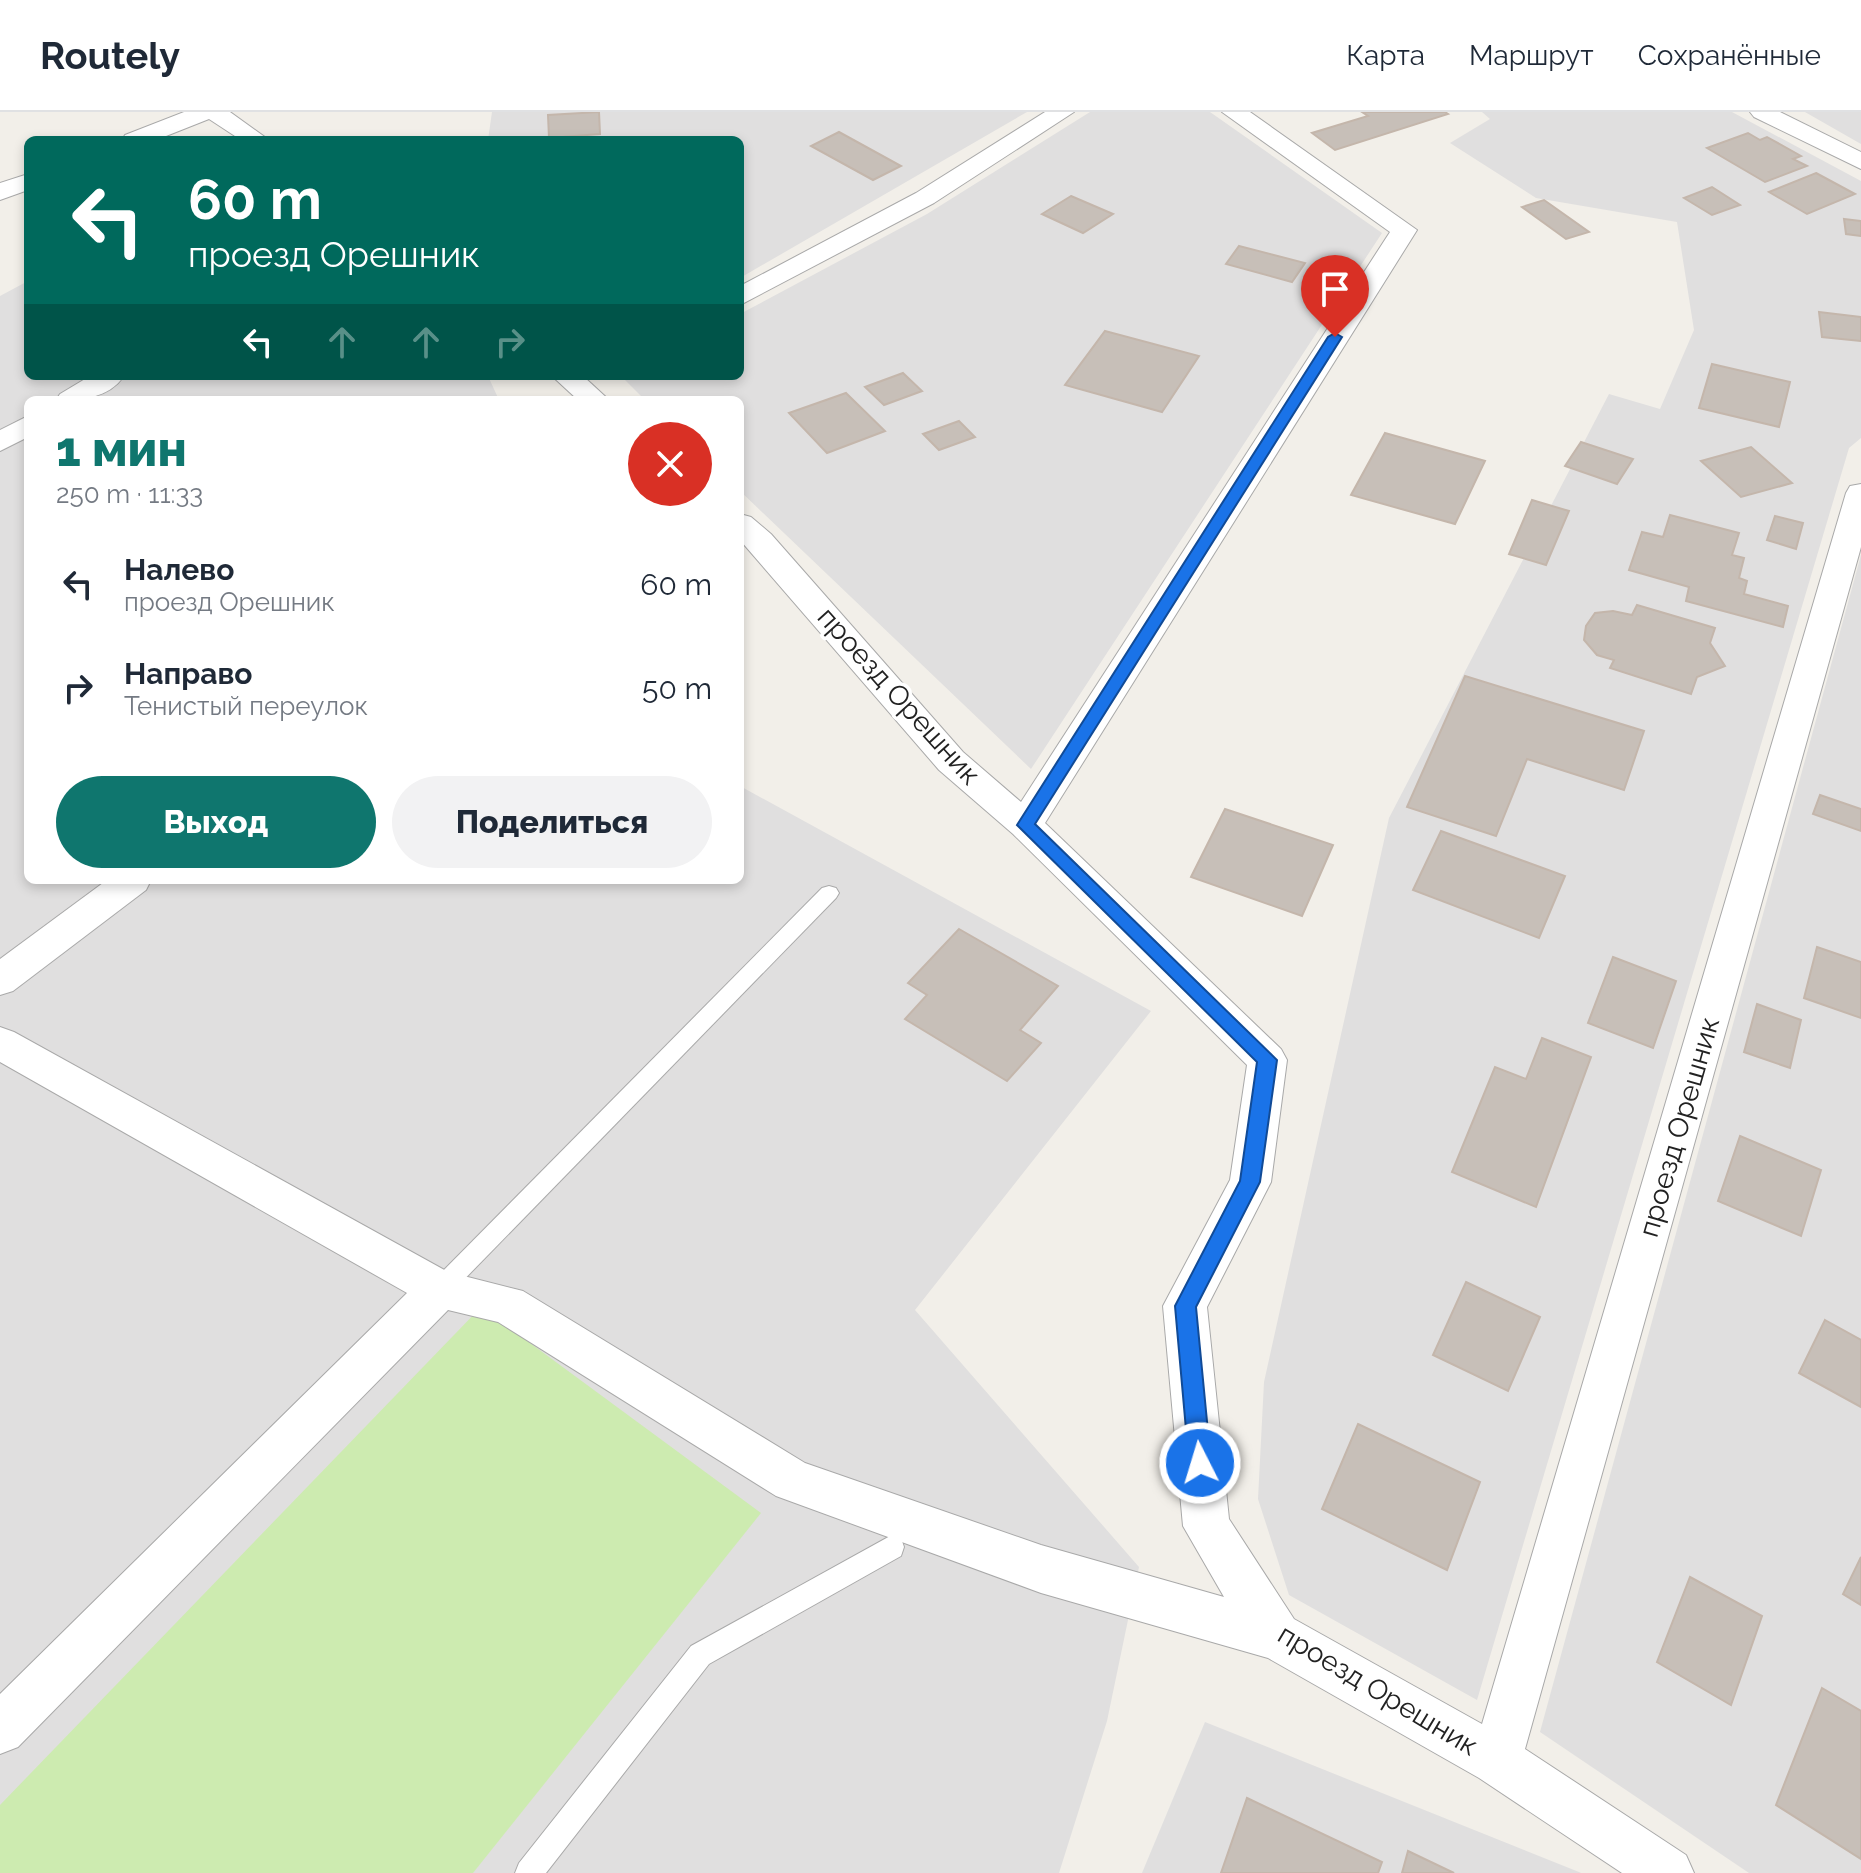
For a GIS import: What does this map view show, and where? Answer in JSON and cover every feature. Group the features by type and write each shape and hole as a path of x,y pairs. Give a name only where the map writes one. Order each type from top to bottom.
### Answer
{"street":[{"path":"144,136 205,112"},
{"path":"214,112 251,136"},
{"path":"744,295 925,198 1062,112"},
{"path":"1025,825 1404,230 1234,112"},
{"path":"1762,112 1861,162"},
{"path":"0,192 24,183"},
{"path":"77,396 103,380"},
{"path":"0,442 24,427"},
{"name":"проезд Орешник","path":"1497,1760 1861,493"},
{"name":"проезд Орешник","path":"744,527 760,541 951,761 1025,825 1267,1060 1250,1182 1185,1306 1206,1526 1277,1636 1497,1760 1668,1873"},
{"path":"0,980 128,884"},
{"path":"0,1043 440,1289 508,1305 792,1480 1041,1569 1277,1636"},
{"path":"0,1729 440,1289"}],"lane":[{"path":"440,1289 829,893"},
{"path":"529,1873 700,1655 892,1547"}],"shaded area":[{"path":"492,112 1027,112 744,276 744,136 489,136"},
{"path":"1090,112 1210,112 1382,233 1031,769 744,495 744,396 641,396 625,380 744,380 744,312 927,214"},
{"path":"1482,112 1732,112 1861,181 1861,438 1849,448 1477,1700 1289,1595 1258,1499 1264,1382 1389,818 1609,394 1660,409 1694,330 1677,222 1536,198 1450,143 1490,119"},
{"path":"1805,112 1861,112 1861,144"},
{"path":"24,283 24,380 490,380 497,396 24,396 24,884 744,884 744,788 1151,1011 915,1310 1139,1567 1107,1721 1059,1873 0,1873 0,296"},
{"path":"1861,555 1861,1873 1749,1873 1540,1732"},
{"path":"1205,1722 1579,1872 1581,1873 1142,1873"}],"green space":[{"path":"481,1307 761,1513 473,1873 0,1873 0,1805"}],"building":[{"path":"599,112 600,134 549,136 548,115"},
{"path":"1362,112 1448,114 1335,150 1312,133 1368,116"},
{"path":"839,132 901,166 873,180 811,146"},
{"path":"1748,133 1760,140 1767,137 1801,156 1793,159 1807,166 1765,182 1707,148"},
{"path":"1816,173 1855,194 1807,214 1769,192"},
{"path":"1712,187 1740,205 1712,215 1684,198"},
{"path":"1071,196 1113,214 1083,233 1042,214"},
{"path":"1544,200 1589,232 1566,239 1522,207"},
{"path":"1844,219 1861,221 1861,236 1846,234"},
{"path":"1239,246 1305,263 1292,282 1226,264"},
{"path":"1819,312 1861,317 1861,341 1822,337"},
{"path":"1105,331 1199,356 1162,412 1065,385"},
{"path":"1712,364 1790,382 1779,427 1699,408"},
{"path":"903,373 922,391 884,405 865,387"},
{"path":"846,393 885,431 827,453 789,413"},
{"path":"959,421 975,437 939,450 923,434"},
{"path":"1385,433 1485,461 1455,524 1351,495"},
{"path":"1581,442 1633,459 1617,484 1565,466"},
{"path":"1751,447 1792,483 1741,497 1701,461"},
{"path":"1532,500 1569,511 1546,565 1509,554"},
{"path":"1670,515 1739,533 1732,555 1744,558 1739,578 1747,581 1744,594 1788,606 1783,627 1686,601 1689,587 1629,570 1642,532 1663,537"},
{"path":"1775,516 1803,523 1796,549 1767,540"},
{"path":"1637,605 1715,628 1710,643 1725,666 1697,677 1691,694 1610,668 1614,660 1597,655 1584,640 1586,626 1595,613 1613,611 1632,615"},
{"path":"1465,676 1644,731 1624,790 1527,759 1496,836 1407,807"},
{"path":"1820,795 1861,809 1861,831 1813,814"},
{"path":"1225,809 1333,845 1302,916 1191,877"},
{"path":"1441,831 1565,876 1539,938 1413,890"},
{"path":"959,929 1058,986 1020,1030 1041,1043 1007,1081 905,1019 927,995 908,983"},
{"path":"1817,947 1861,962 1861,1018 1804,998"},
{"path":"1613,957 1676,981 1653,1048 1588,1023"},
{"path":"1757,1004 1801,1020 1790,1068 1744,1052"},
{"path":"1542,1038 1591,1057 1536,1207 1452,1172 1495,1067 1526,1079"},
{"path":"1740,1136 1821,1170 1801,1236 1718,1201"},
{"path":"1466,1282 1540,1317 1508,1391 1433,1355"},
{"path":"1825,1320 1861,1340 1861,1407 1799,1373"},
{"path":"1358,1424 1480,1482 1447,1570 1322,1509"},
{"path":"1861,1557 1861,1605 1843,1594"},
{"path":"1690,1577 1762,1616 1731,1705 1657,1662"},
{"path":"1822,1688 1861,1711 1861,1859 1776,1805"},
{"path":"1247,1798 1382,1862 1378,1873 1221,1873"},
{"path":"1408,1851 1454,1873 1402,1873"}],"route":[{"path":"1200,1463 1185,1306 1250,1182 1267,1060 1025,825 1335,337"}]}
